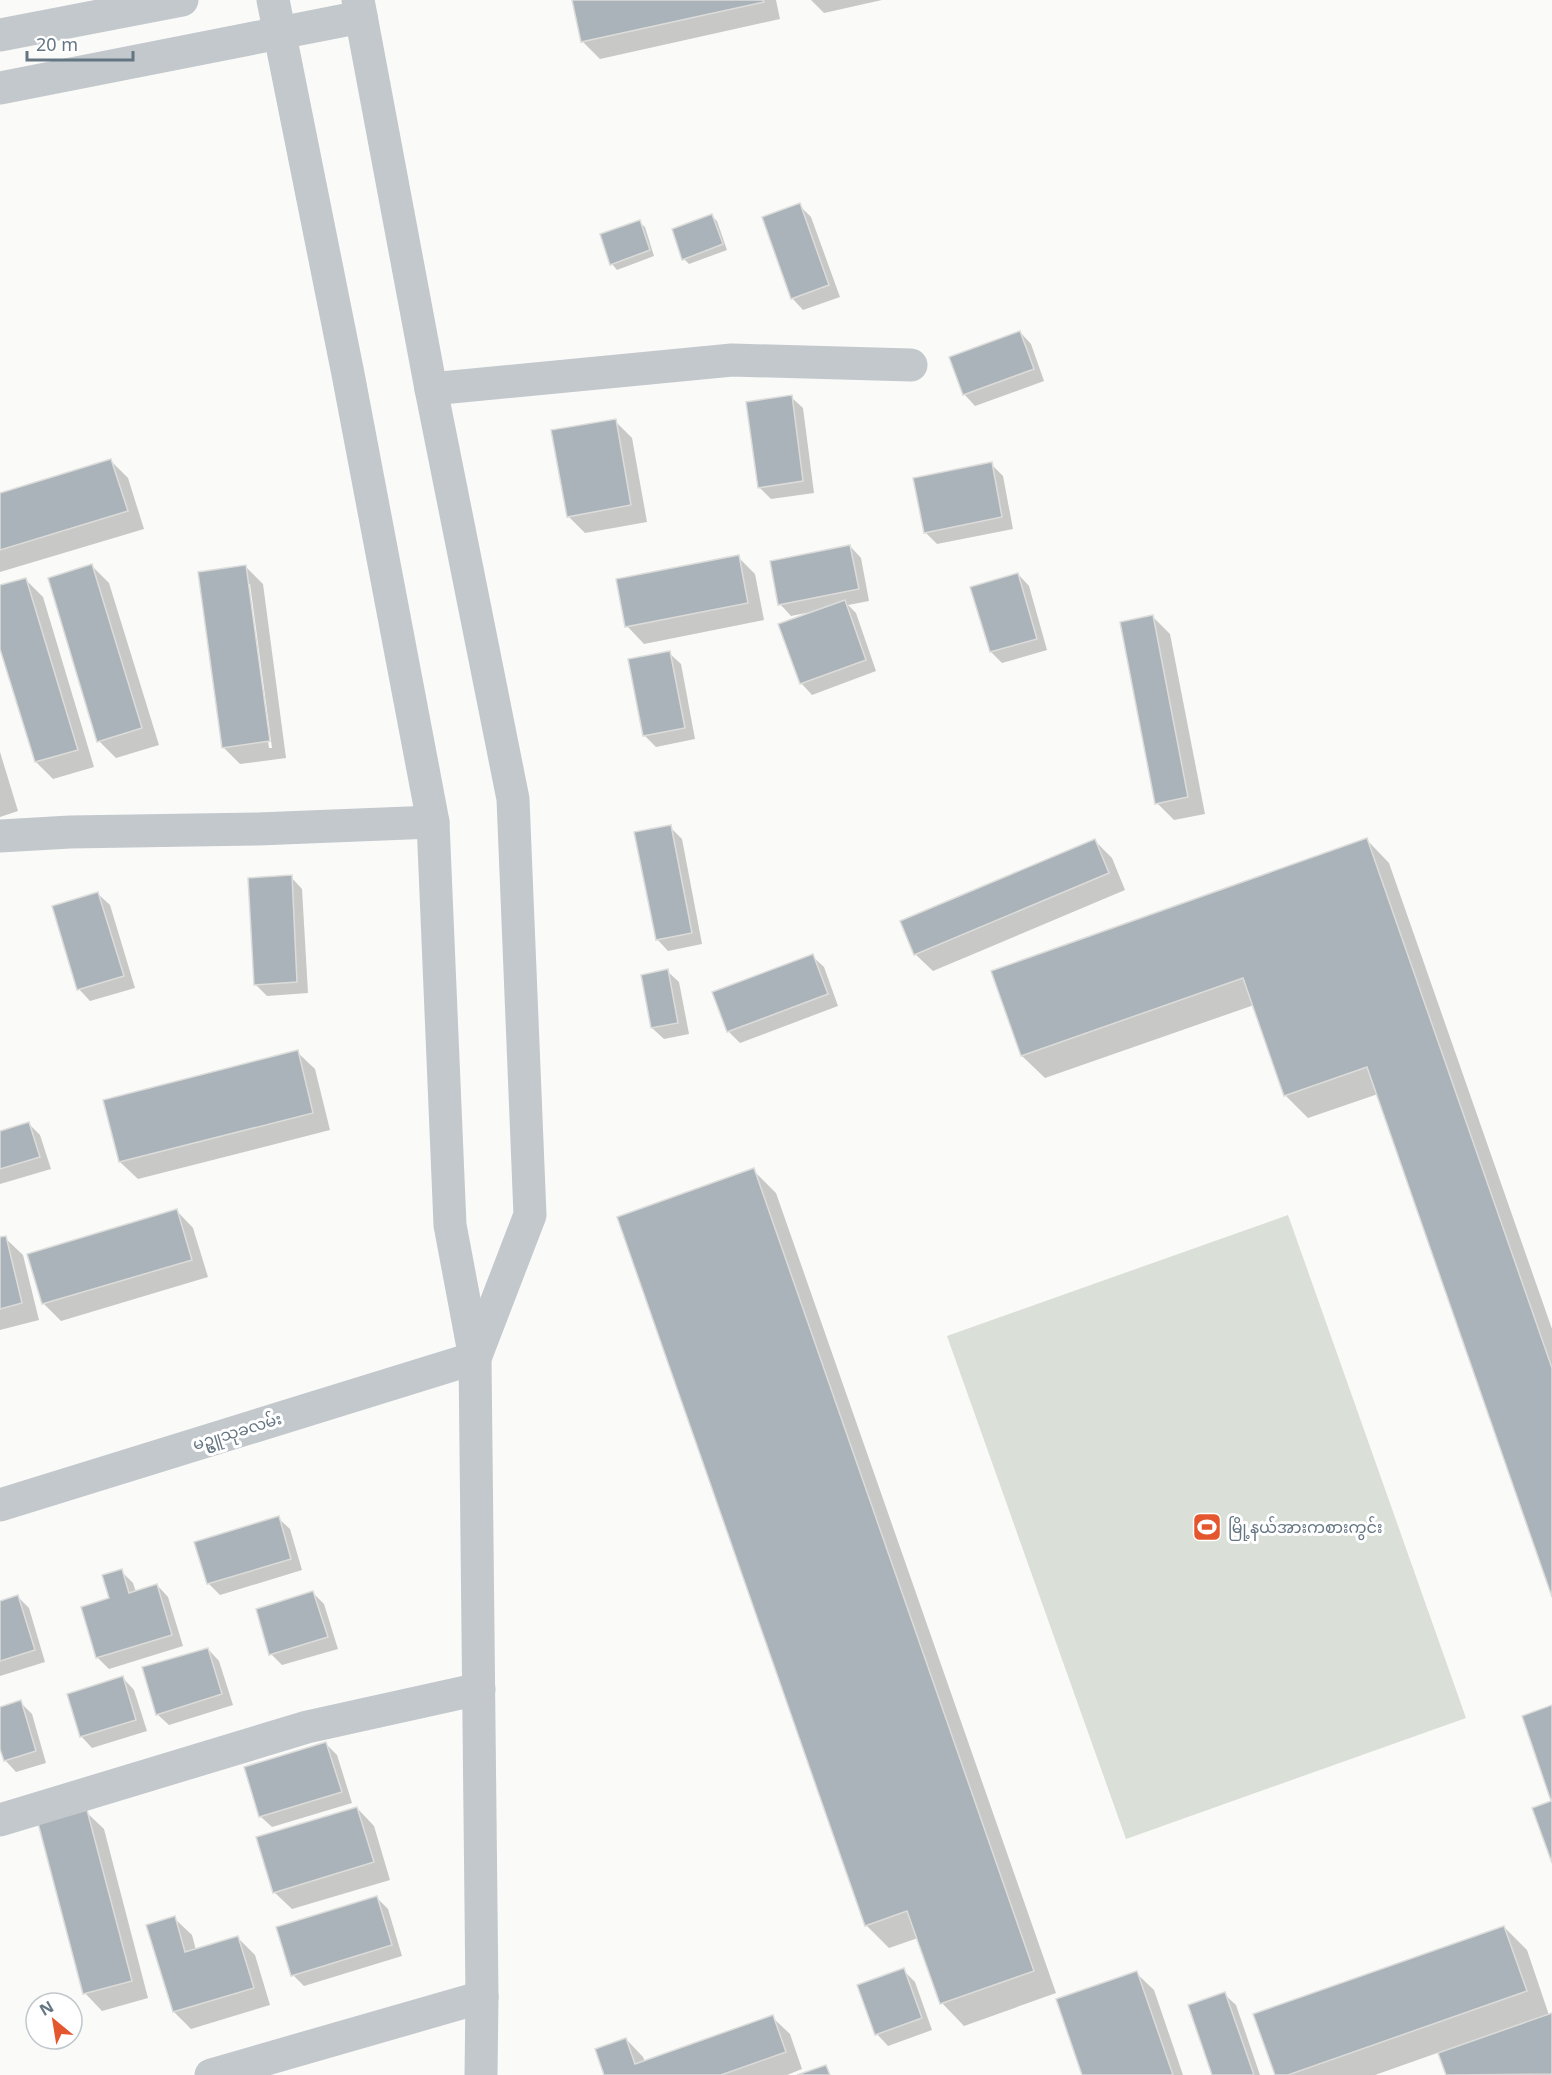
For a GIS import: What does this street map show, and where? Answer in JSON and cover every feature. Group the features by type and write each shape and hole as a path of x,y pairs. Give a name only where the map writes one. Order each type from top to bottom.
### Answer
{"street":[{"path":"0,35 182,0"},
{"path":"273,0 346,363 433,822 450,1224 475,1358 481,2075"},
{"path":"0,88 280,34 360,9 431,389 513,800 530,1215 475,1358"},
{"path":"431,389 732,360 911,365"},
{"path":"0,836 433,822"},
{"name":"မဥ္ဇူသုခလမ်း","path":"0,1505 475,1358"},
{"path":"0,1820 307,1727 479,1689"},
{"path":"211,2075 482,1996"}],"shaded area":[{"name":"မြို့နယ်အားကစားကွင်း","path":"1288,1215 1466,1718 1126,1839 947,1336"}],"building":[{"path":"572,0 763,0 764,2 581,42"},
{"path":"800,203 829,285 791,299 762,217"},
{"path":"712,214 723,244 682,260 672,229"},
{"path":"640,220 650,250 610,265 600,234"},
{"path":"1020,331 1034,369 963,395 949,357"},
{"path":"792,395 803,481 758,488 746,402"},
{"path":"616,419 631,505 567,517 551,430"},
{"path":"111,459 128,511 0,550 0,493"},
{"path":"992,462 1002,517 924,533 913,478"},
{"path":"850,545 859,589 778,605 770,561"},
{"path":"739,555 748,603 625,627 616,579"},
{"path":"92,564 142,728 97,742 48,578"},
{"path":"246,565 270,741 222,748 198,572"},
{"path":"1018,573 1037,639 990,652 970,587"},
{"path":"26,578 78,750 35,762 0,649 0,585"},
{"path":"845,600 866,660 800,684 778,624"},
{"path":"1153,615 1188,797 1155,804 1120,622"},
{"path":"670,651 685,728 643,736 628,659"},
{"path":"671,825 692,933 656,940 634,832"},
{"path":"1367,838 1552,1368 1552,1597 1367,1067 1284,1096 1243,978 1021,1056 991,971"},
{"path":"1095,839 1109,873 914,955 900,921"},
{"path":"292,875 297,982 254,985 248,878"},
{"path":"98,892 124,976 77,990 52,906"},
{"path":"813,954 828,994 727,1032 712,992"},
{"path":"668,969 678,1023 651,1028 641,975"},
{"path":"298,1050 313,1113 119,1162 103,1100"},
{"path":"29,1122 40,1157 0,1169 0,1131"},
{"path":"754,1168 1034,1971 940,2004 907,1911 865,1926 617,1217"},
{"path":"177,1209 192,1260 42,1304 27,1254"},
{"path":"6,1236 22,1303 0,1309 0,1237"},
{"path":"279,1516 291,1559 207,1584 194,1542"},
{"path":"122,1569 129,1593 157,1584 172,1635 96,1658 81,1607 109,1598 102,1575"},
{"path":"313,1591 328,1637 269,1655 256,1609"},
{"path":"18,1595 35,1650 0,1661 0,1601"},
{"path":"208,1648 222,1694 156,1715 142,1667"},
{"path":"123,1676 136,1720 80,1737 67,1694"},
{"path":"21,1700 36,1751 4,1761 0,1749 0,1707"},
{"path":"1552,1705 1552,1863 1532,1808 1551,1801 1522,1716"},
{"path":"326,1742 342,1792 259,1817 244,1767"},
{"path":"357,1807 374,1862 273,1893 256,1837"},
{"path":"87,1810 132,1981 84,1994 82,1991 38,1823"},
{"path":"377,1896 392,1945 291,1976 276,1927"},
{"path":"175,1916 185,1952 238,1936 254,1988 173,2012 146,1925"},
{"path":"1504,1926 1527,1991 1288,2075 1275,2075 1253,2014"},
{"path":"904,1968 922,2018 875,2035 857,1985"},
{"path":"1137,1971 1173,2075 1082,2075 1056,1999"},
{"path":"1225,1992 1254,2075 1212,2075 1188,2005"},
{"path":"1552,2013 1552,2074 1446,2075 1438,2053"},
{"path":"773,2015 786,2052 721,2075 604,2075 595,2049 626,2038 635,2064"},
{"path":"826,2065 830,2075 797,2075"}],"place":[{"name":"မြို့နယ်အားကစားကွင်း","path":"1207,1527"}]}
